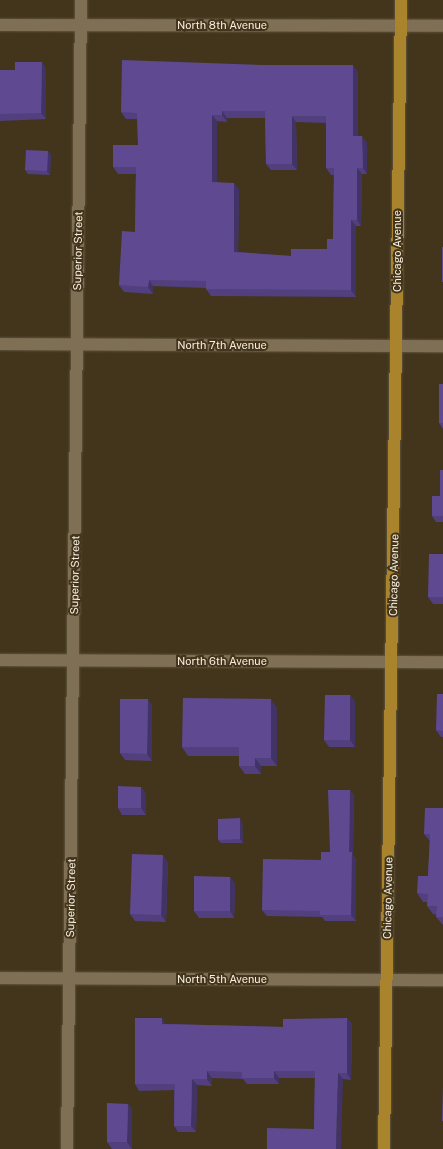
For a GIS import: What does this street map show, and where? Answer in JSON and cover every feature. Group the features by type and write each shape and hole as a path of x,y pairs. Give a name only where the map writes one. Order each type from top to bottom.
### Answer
{"main road":[{"name":"Chicago Avenue","path":"384,1149 393,662 402,0"}],"street":[{"name":"Superior Street","path":"67,1149 81,0"},
{"name":"North 8th Avenue","path":"0,25 443,26"},
{"name":"North 7th Avenue","path":"0,344 443,346"},
{"name":"North 6th Avenue","path":"0,660 443,662"},
{"name":"North 5th Avenue","path":"0,978 443,980"}],"building":[{"path":"122,60 261,65 353,65 353,136 362,136 363,168 357,168 357,220 351,220 351,290 206,289 206,281 149,280 148,287 119,285 122,231 135,232 136,167 113,167 113,145 138,145 137,113 121,112","holes":["222,111 265,111 266,164 292,164 292,116 326,116 326,168 334,168 333,239 327,239 327,249 291,249 291,256 234,252 234,183 212,182 212,115 222,115"]},
{"path":"15,62 42,62 41,113 0,114 0,70 15,70"},
{"path":"26,150 48,151 47,171 25,170"},
{"path":"443,247 443,282 442,282"},
{"path":"439,384 443,384 443,423 439,423"},
{"path":"440,470 443,470 443,516 432,516 432,496 440,496"},
{"path":"429,554 443,554 443,597 428,597"},
{"path":"437,694 443,694 443,731 436,730"},
{"path":"325,695 350,695 350,740 324,740"},
{"path":"183,698 271,699 271,758 255,758 255,766 239,766 239,747 182,747"},
{"path":"120,699 148,699 147,754 120,753"},
{"path":"118,786 141,787 141,808 118,808"},
{"path":"328,790 350,790 349,852 352,852 351,915 320,915 320,911 262,910 263,859 321,860 321,852 330,852"},
{"path":"425,808 443,808 443,917 436,917 437,906 427,906 428,894 417,893 418,876 428,876 430,834 424,834"},
{"path":"240,818 240,839 218,840 218,819"},
{"path":"132,854 163,855 161,915 130,914"},
{"path":"194,876 230,877 230,911 194,911"},
{"path":"135,1018 162,1018 162,1024 283,1027 283,1019 347,1018 347,1073 338,1073 336,1149 267,1149 267,1128 314,1129 315,1071 274,1071 274,1078 242,1078 242,1072 207,1071 207,1079 192,1079 191,1126 174,1126 175,1084 135,1084"},
{"path":"443,1085 443,1121 442,1121"},
{"path":"107,1103 128,1104 127,1142 107,1142"}]}
